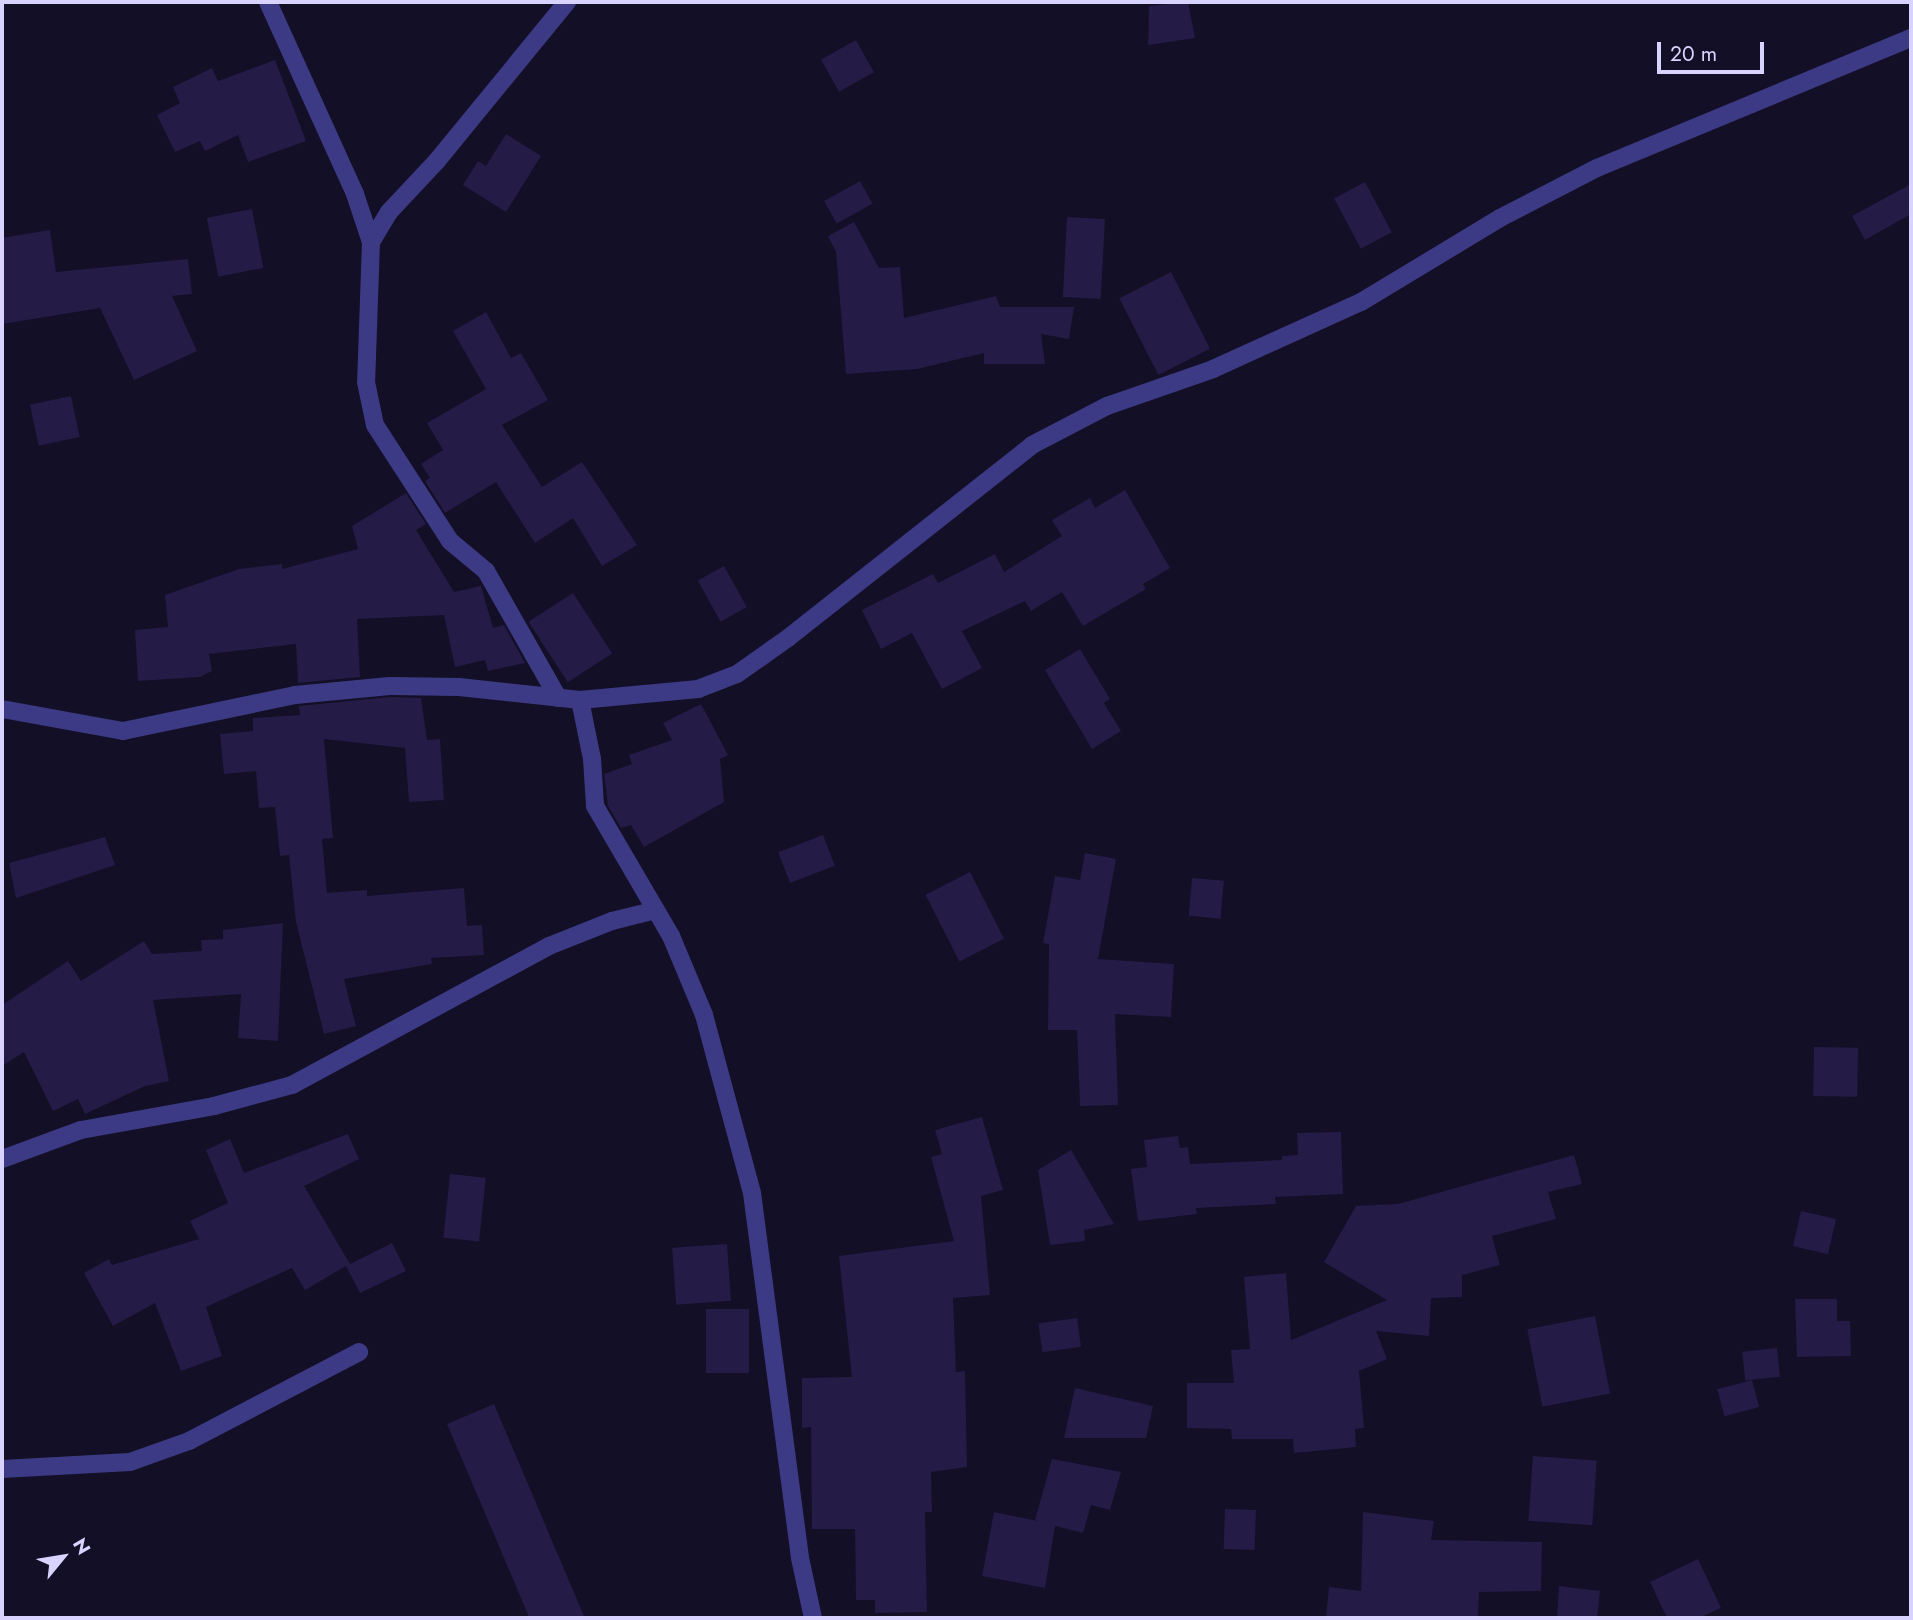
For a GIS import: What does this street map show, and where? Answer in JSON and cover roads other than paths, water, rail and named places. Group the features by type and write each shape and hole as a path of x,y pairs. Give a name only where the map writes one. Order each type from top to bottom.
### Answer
{"street":[{"path":"268,2 355,194 371,242 366,383 375,425 450,541 486,571 558,698"},
{"path":"371,242 389,212 436,162 567,2"},
{"path":"2,709 123,731 295,695 390,686 580,701 698,689 737,674 1032,445 1107,406 1213,369 1361,302 1500,218 1597,168 1911,38"},
{"path":"580,701 592,759 595,806 656,910 704,1015 752,1193 800,1558 813,1618"},
{"path":"2,1159 81,1130 214,1106 292,1085 549,946 612,921 656,910"},
{"path":"2,1469 130,1462 189,1441 359,1352"}]}
